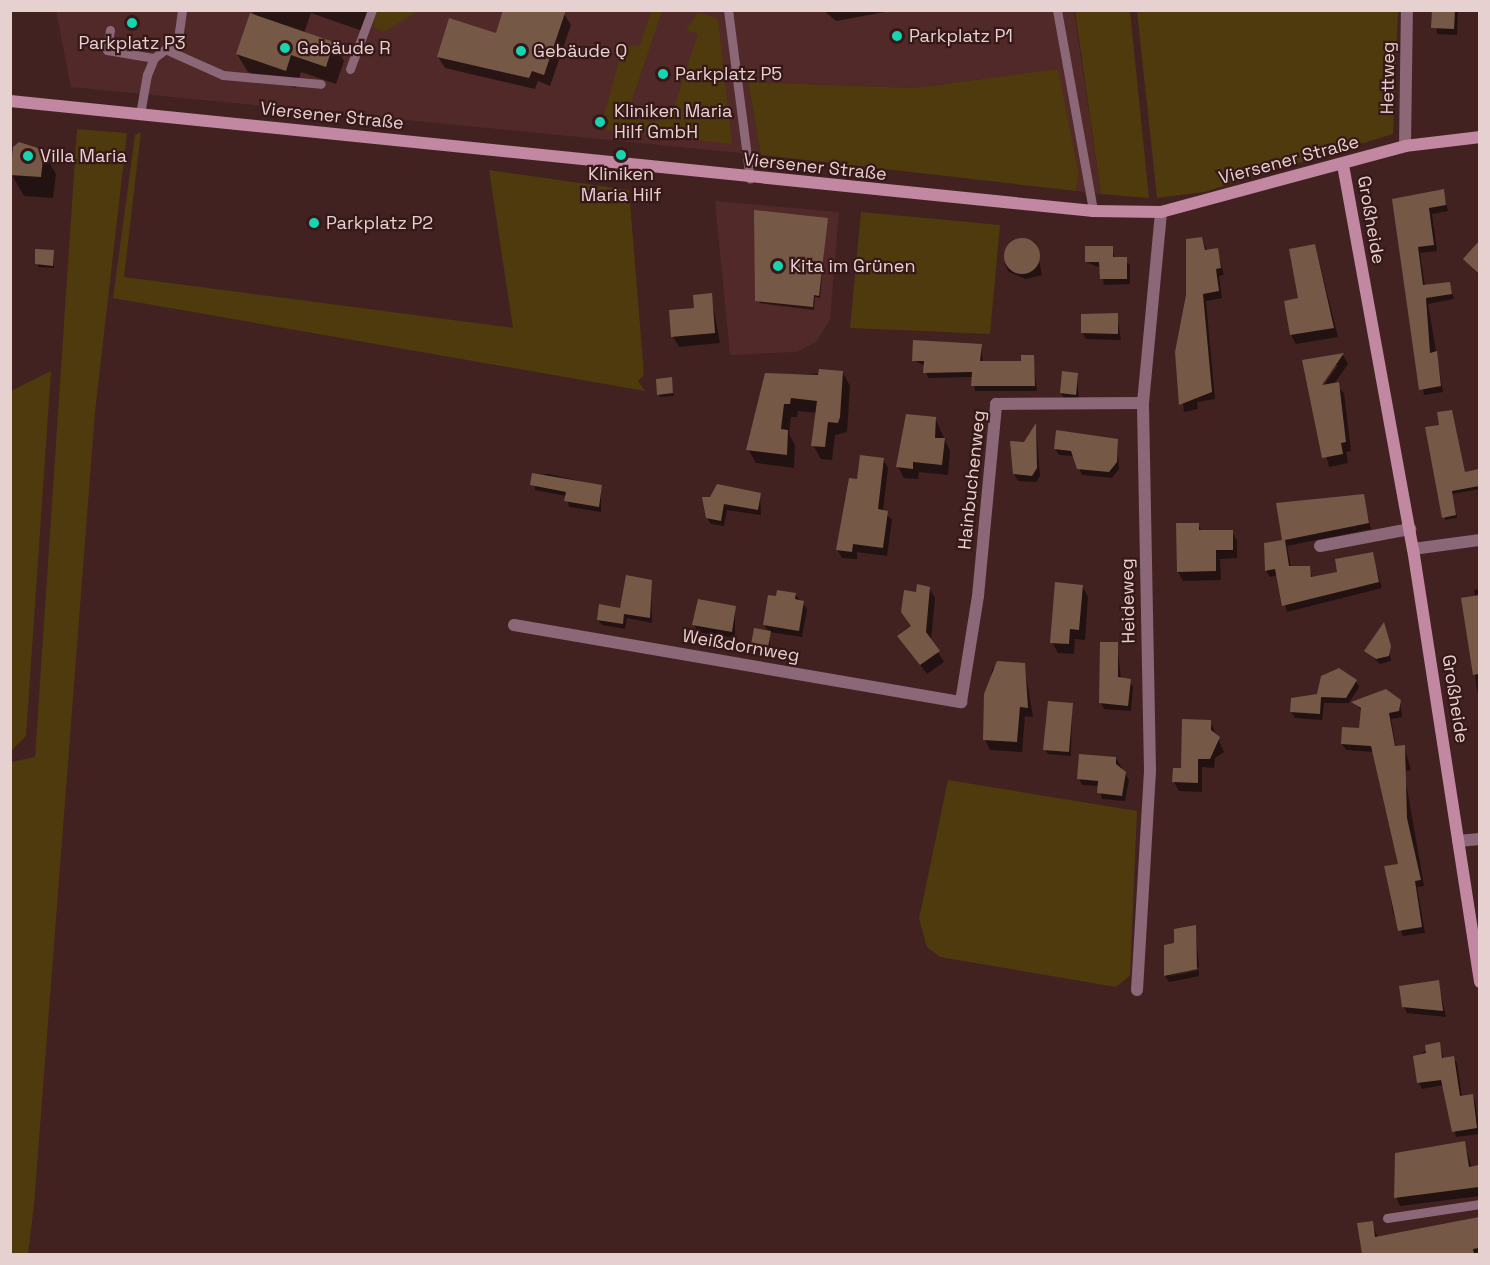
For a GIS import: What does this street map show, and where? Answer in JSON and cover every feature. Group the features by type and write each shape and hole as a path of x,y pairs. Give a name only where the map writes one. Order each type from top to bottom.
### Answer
{"main road":[{"name":"Viersener Straße","path":"10,101 750,179 1093,212 1161,212 1343,165 1405,146 1479,137"},
{"name":"Großheide","path":"1343,165 1410,529 1479,982"}],"street":[{"name":"Hettweg","path":"1405,146 1407,10"},
{"name":"Heideweg","path":"1137,990 1150,770 1143,403 1161,212"},
{"name":"Hainbuchenweg","path":"961,702 978,596 996,404 1143,403"},
{"path":"1320,546 1410,529"},
{"path":"1413,549 1479,540"},
{"name":"Weißdornweg","path":"514,625 961,702"},
{"path":"1458,840 1479,839"}],"lane":[{"path":"110,30 107,50 154,58 178,39 182,10"},
{"path":"350,69 372,10"},
{"path":"728,10 750,179"},
{"path":"1057,10 1093,212"},
{"path":"167,50 223,75 321,84"},
{"path":"140,114 154,58"},
{"path":"1387,1218 1479,1204"}],"shaded area":[{"name":"Kliniken Maria Hilf GmbH","path":"56,11 1074,11 1101,194 1076,191 1079,175 1057,69 914,88 748,82 761,155 71,87"},
{"path":"375,11 418,11 384,32 373,27"},
{"path":"651,11 662,11 627,115 653,122 671,116 698,34 686,30 698,12 718,19 732,144 600,129 623,47 640,45"},
{"path":"1075,11 1130,11 1149,198 1101,194"},
{"path":"1137,11 1398,11 1393,134 1204,192 1157,198"},
{"path":"1058,69 1079,175 1076,191 761,155 748,82 914,88"},
{"path":"77,129 127,133 95,412 34,1205 28,1254 11,1254 11,762 35,757"},
{"path":"141,132 124,277 513,328 489,170 629,190 644,375 638,381 645,391 113,298 135,135"},
{"name":"Kita im Grünen","path":"715,201 839,212 830,320 816,342 796,352 730,355"},
{"path":"861,212 1000,225 990,334 850,328"},
{"path":"51,371 26,736 11,751 11,391"},
{"path":"948,780 1137,811 1130,976 1116,987 940,957 927,947 919,919"}],"building":[{"path":"503,10 566,10 544,75 532,71 529,78 437,57 449,18 496,33"},
{"path":"1432,10 1455,10 1454,29 1431,28"},
{"name":"Gebäude R","path":"250,13 334,42 326,67 291,55 286,71 236,54"},
{"name":"Villa Maria","path":"19,142 44,150 41,177 10,175 13,147"},
{"path":"1444,189 1446,205 1429,208 1434,245 1418,247 1423,285 1450,282 1452,294 1426,298 1430,353 1437,351 1441,386 1419,390 1392,199"},
{"path":"754,210 828,218 819,296 814,295 813,307 755,301"},
{"path":"1202,237 1205,250 1218,248 1221,268 1216,269 1219,291 1203,294 1212,392 1179,405 1175,352 1186,295 1186,239"},
{"path":"1022,238 1035,243 1040,256 1035,269 1022,274 1009,269 1004,256 1009,243"},
{"path":"1479,241 1479,274 1463,259"},
{"path":"1315,244 1334,328 1290,335 1284,301 1298,298 1289,249"},
{"path":"1085,246 1113,246 1113,257 1127,257 1127,279 1100,279 1099,262 1085,262"},
{"path":"35,249 54,250 53,266 35,264"},
{"path":"712,293 715,333 671,337 669,310 694,308 693,295"},
{"path":"1118,313 1118,334 1081,333 1081,314"},
{"path":"913,340 982,344 980,361 1021,361 1021,355 1034,355 1035,386 971,386 972,372 923,373 924,361 912,361"},
{"path":"1344,353 1322,385 1339,382 1346,442 1341,443 1343,454 1322,458 1302,360"},
{"path":"819,369 843,371 840,417 838,423 828,422 825,447 811,446 817,401 791,398 790,404 784,404 781,429 788,430 787,455 746,450 765,373 818,375"},
{"path":"1062,371 1078,373 1076,395 1060,393"},
{"path":"672,377 673,393 657,395 656,379"},
{"path":"1452,410 1465,472 1479,469 1479,486 1452,491 1456,515 1442,518 1425,427 1439,425 1437,412"},
{"path":"906,414 936,417 935,438 945,438 942,465 913,462 913,469 896,467"},
{"path":"1036,423 1037,468 1032,476 1013,474 1010,441 1024,442"},
{"path":"1056,430 1118,439 1117,462 1109,472 1077,469 1071,451 1054,449"},
{"path":"860,455 884,458 878,509 888,511 883,548 853,544 852,552 836,550 849,478 857,479"},
{"path":"532,473 602,485 599,507 564,501 566,492 530,485"},
{"path":"717,484 761,493 758,510 724,504 721,521 706,518 702,497 710,497"},
{"path":"1364,494 1369,523 1285,540 1289,566 1310,566 1311,577 1337,572 1335,559 1373,552 1379,582 1282,606 1275,569 1265,571 1264,543 1282,540 1276,503"},
{"path":"1176,523 1199,523 1199,530 1233,530 1233,550 1216,550 1216,571 1177,572"},
{"path":"626,575 652,580 650,618 624,614 623,624 597,620 599,604 620,608"},
{"path":"1055,582 1083,585 1079,630 1070,629 1069,644 1050,643"},
{"path":"917,584 930,587 926,632 940,651 920,665 897,636 911,626 901,612 904,590 916,592"},
{"path":"777,590 796,593 795,599 804,601 799,631 763,625 768,595 776,596"},
{"path":"1479,595 1479,674 1473,675 1461,598"},
{"path":"698,599 736,606 732,632 692,625"},
{"path":"1384,622 1391,646 1389,656 1376,659 1364,651"},
{"path":"754,628 771,631 768,648 751,645"},
{"path":"1100,642 1118,642 1118,677 1131,679 1128,706 1099,703"},
{"path":"997,661 1025,663 1028,708 1020,707 1017,742 983,740 984,694"},
{"path":"1339,668 1357,680 1346,698 1321,697 1320,714 1290,712 1291,698 1317,694 1321,676"},
{"path":"1386,689 1401,700 1399,711 1389,713 1395,746 1405,745 1407,818 1421,880 1415,881 1422,927 1398,931 1384,866 1398,864 1371,746 1341,744 1342,727 1359,728 1361,708 1351,702"},
{"path":"1048,701 1073,703 1069,752 1043,750"},
{"path":"1182,719 1211,720 1211,730 1220,737 1210,759 1198,759 1198,783 1172,782 1173,768 1181,768"},
{"path":"1079,754 1116,757 1116,764 1126,772 1122,796 1097,793 1098,781 1077,779"},
{"path":"1196,925 1197,969 1164,976 1164,945 1174,943 1174,929"},
{"path":"1439,980 1443,1011 1402,1007 1399,986"},
{"path":"1440,1042 1442,1058 1454,1056 1460,1096 1473,1094 1477,1128 1452,1132 1441,1080 1417,1083 1413,1056 1426,1053 1425,1045"},
{"path":"1465,1141 1469,1167 1479,1165 1479,1187 1394,1198 1395,1153"},
{"path":"1479,1217 1479,1248 1473,1249 1474,1254 1362,1254 1357,1223 1373,1221 1375,1237"}],"place":[{"name":"Parkplatz P3","path":"132,23"},
{"name":"Parkplatz P1","path":"897,36"},
{"name":"Gebäude R","path":"285,48"},
{"name":"Gebäude Q","path":"521,51"},
{"name":"Parkplatz P5","path":"663,74"},
{"name":"Kliniken Maria Hilf GmbH","path":"600,122"},
{"name":"Kliniken Maria Hilf","path":"621,155"},
{"name":"Villa Maria","path":"28,156"},
{"name":"Parkplatz P2","path":"314,223"},
{"name":"Kita im Grünen","path":"778,266"}]}
